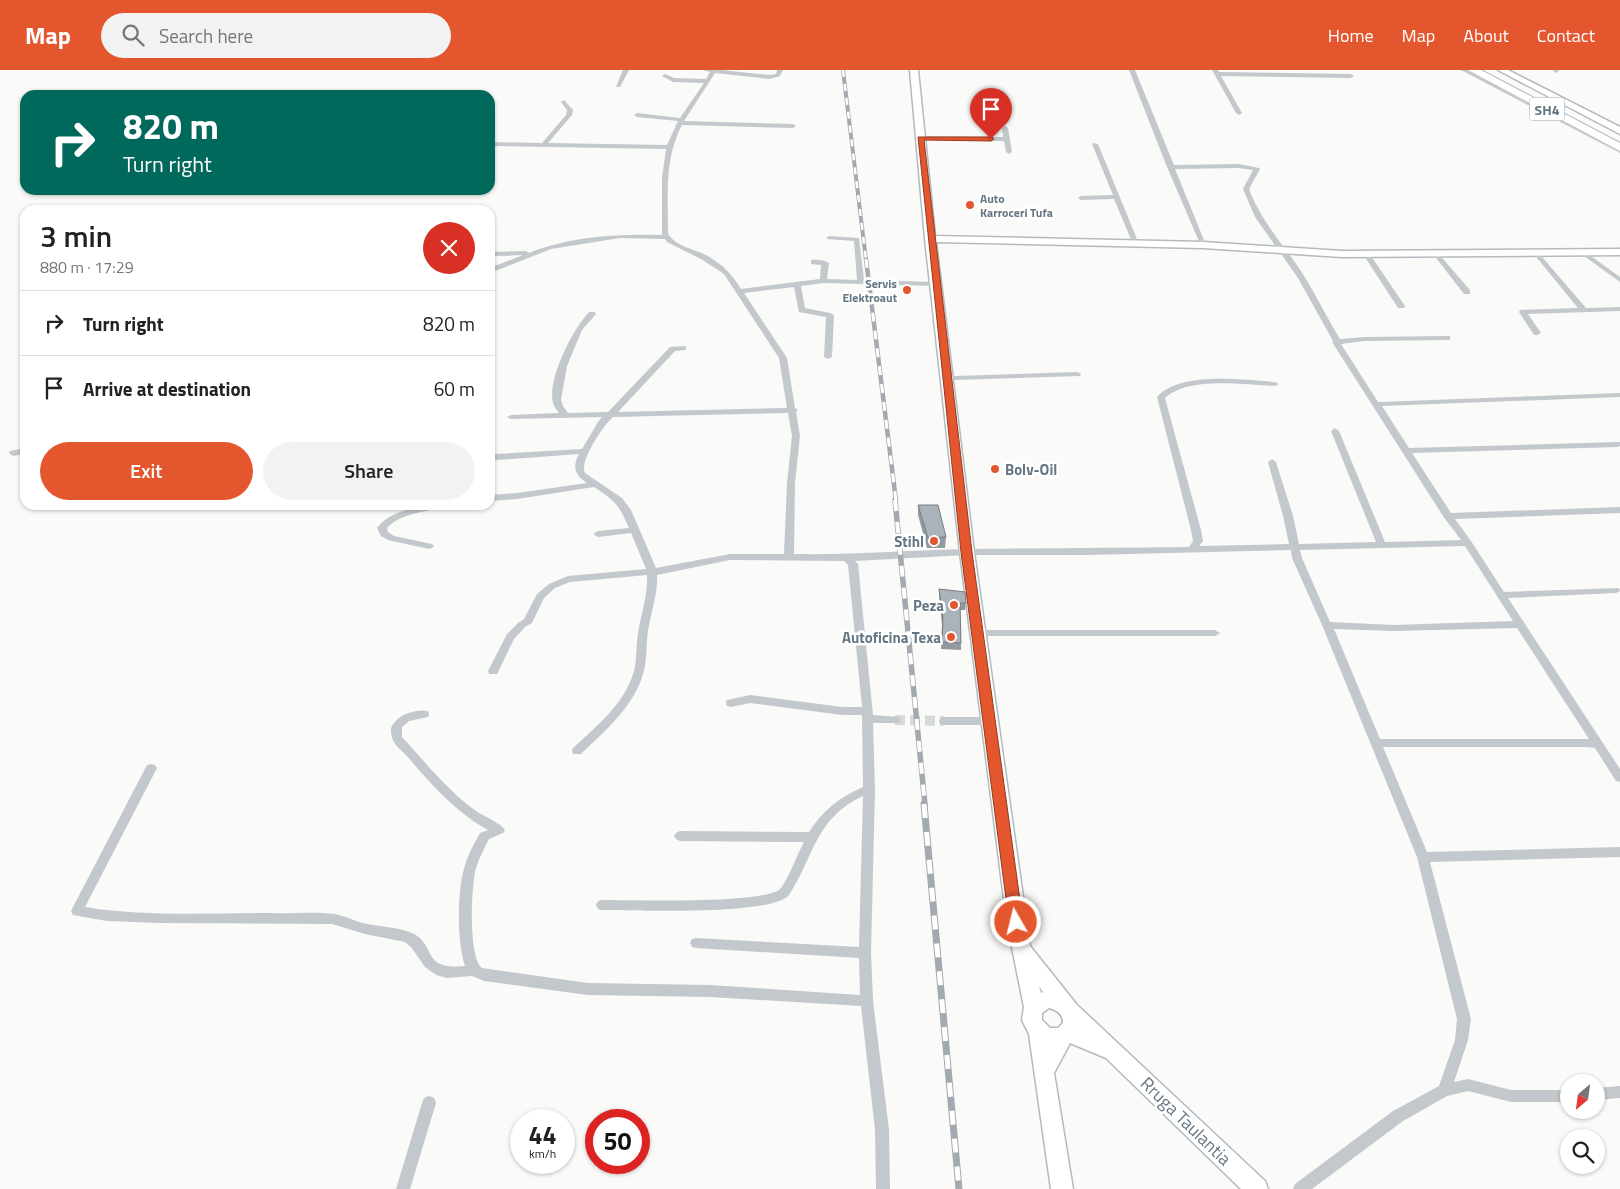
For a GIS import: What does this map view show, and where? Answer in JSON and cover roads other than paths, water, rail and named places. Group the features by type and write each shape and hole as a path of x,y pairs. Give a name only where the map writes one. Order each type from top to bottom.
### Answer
{"highway":[{"name":"SH4","path":"1474,70 1620,148"},
{"name":"SH4","path":"1485,70 1620,141"}],"main road":[{"path":"914,70 935,284 989,721 1016,922 1024,951 1034,1006 1031,1017 1038,1031 1046,1069 1062,1189"},
{"path":"1502,70 1620,131"},
{"path":"930,239 1203,245 1281,251 1367,254 1620,252"},
{"name":"Rruga Taulantia","path":"1024,951 1067,1007 1257,1189"},
{"path":"1034,1006 1047,999 1067,1007 1074,1023 1046,1069"},
{"path":"1038,1031 1050,1037 1066,1035"},
{"name":"Rruga Taulantia","path":"1066,1035 1115,1053"}],"street":[{"path":"618,86 626,70"},
{"path":"666,237 664,181 669,147 681,122 708,81 710,71 770,77 778,75 780,70"},
{"path":"1132,70 1203,245"},
{"path":"1464,70 1620,151"},
{"path":"1216,72 1351,76"},
{"path":"1216,72 1239,113"},
{"path":"665,76 673,80 708,81"},
{"path":"544,144 569,115 570,110 564,102"},
{"path":"637,115 681,122 793,126"},
{"path":"1005,128 1009,152"},
{"path":"920,138 1006,139"},
{"path":"495,144 669,147"},
{"path":"1096,144 1136,244"},
{"path":"1170,167 1239,166 1257,169 1246,189 1266,231 1288,257 1338,341 1340,350 1378,404 1448,516 1468,543 1620,778"},
{"path":"1081,198 1116,197"},
{"path":"495,269 532,252 549,247 594,239 638,236 666,237 674,244 696,252 722,268 740,291 783,358 794,410 796,436 791,483 789,556"},
{"path":"829,238 856,239 861,283"},
{"path":"495,254 532,252"},
{"path":"1535,252 1584,310"},
{"path":"1582,252 1620,280"},
{"path":"1436,253 1467,292"},
{"path":"1367,254 1402,306"},
{"path":"814,262 825,263 823,281"},
{"path":"740,291 823,281 935,284"},
{"path":"797,284 802,310 830,315 828,357"},
{"path":"1537,333 1523,312 1620,309"},
{"path":"566,416 559,408 557,401 564,366 580,325 592,314"},
{"path":"1338,341 1447,338"},
{"path":"577,751 625,701 636,681 640,665 640,643 650,608 652,571 626,510 619,500 579,470 580,460 602,422 610,416 673,349 683,348"},
{"path":"954,378 1078,374"},
{"path":"1193,548 1198,541 1196,530 1161,397 1171,388 1194,383 1275,384"},
{"path":"1378,404 1620,395"},
{"path":"512,417 794,410"},
{"path":"1335,431 1381,544"},
{"path":"1406,450 1618,444"},
{"path":"496,457 584,451"},
{"path":"12,453 20,452"},
{"path":"1272,462 1288,516 1294,546 1423,857 1464,1019 1464,1035 1460,1051 1449,1069 1445,1090"},
{"path":"495,498 596,484"},
{"path":"422,510 396,517 387,522 382,528 384,534 391,538 429,546"},
{"path":"1448,516 1620,510"},
{"path":"598,534 634,530"},
{"path":"493,672 509,639 518,626 528,621 540,596 552,586 577,577 662,571 730,557 789,556 853,560 967,552 1089,552 1193,548 1468,543"},
{"path":"853,560 867,715 869,789 865,954 867,1001 882,1130 883,1189"},
{"path":"1501,595 1616,590"},
{"path":"1327,625 1394,628 1520,624"},
{"path":"978,633 1215,633"},
{"path":"731,703 750,699 895,720"},
{"path":"424,714 406,718 396,726 397,738 446,794 485,824 499,830 484,836 470,868 467,880 468,947 470,964 474,970 484,975 588,989 710,991 867,1001"},
{"path":"944,721 989,721"},
{"path":"1376,743 1587,743 1599,746"},
{"path":"151,768 77,910 107,916 160,918 332,919 348,922 367,930 408,937 416,944 428,965 433,968 450,972 474,970"},
{"path":"602,905 738,904 774,899 783,894 811,837 825,816 854,795 869,789"},
{"path":"680,836 811,837"},
{"path":"1423,857 1620,852"},
{"path":"696,943 865,954"},
{"path":"1300,1189 1398,1116 1445,1090 1468,1085 1527,1098 1560,1096"},
{"path":"1605,1093 1620,1092"},
{"path":"403,1189 429,1103"}],"tunnel":[{"path":"895,720 944,721"}],"railway":[{"path":"843,70 866,260"},
{"path":"866,259 896,501"},
{"path":"895,500 925,805"},
{"path":"924,804 959,1189"}],"place":[{"name":"Auto Karroceri Tufa","path":"970,205"},
{"name":"Servis Elektroaut","path":"907,290"},
{"name":"Bolv-Oil","path":"995,469"},
{"name":"Stihl","path":"934,541"},
{"name":"Peza","path":"954,605"},
{"name":"Autoficina Texa","path":"951,637"}]}
